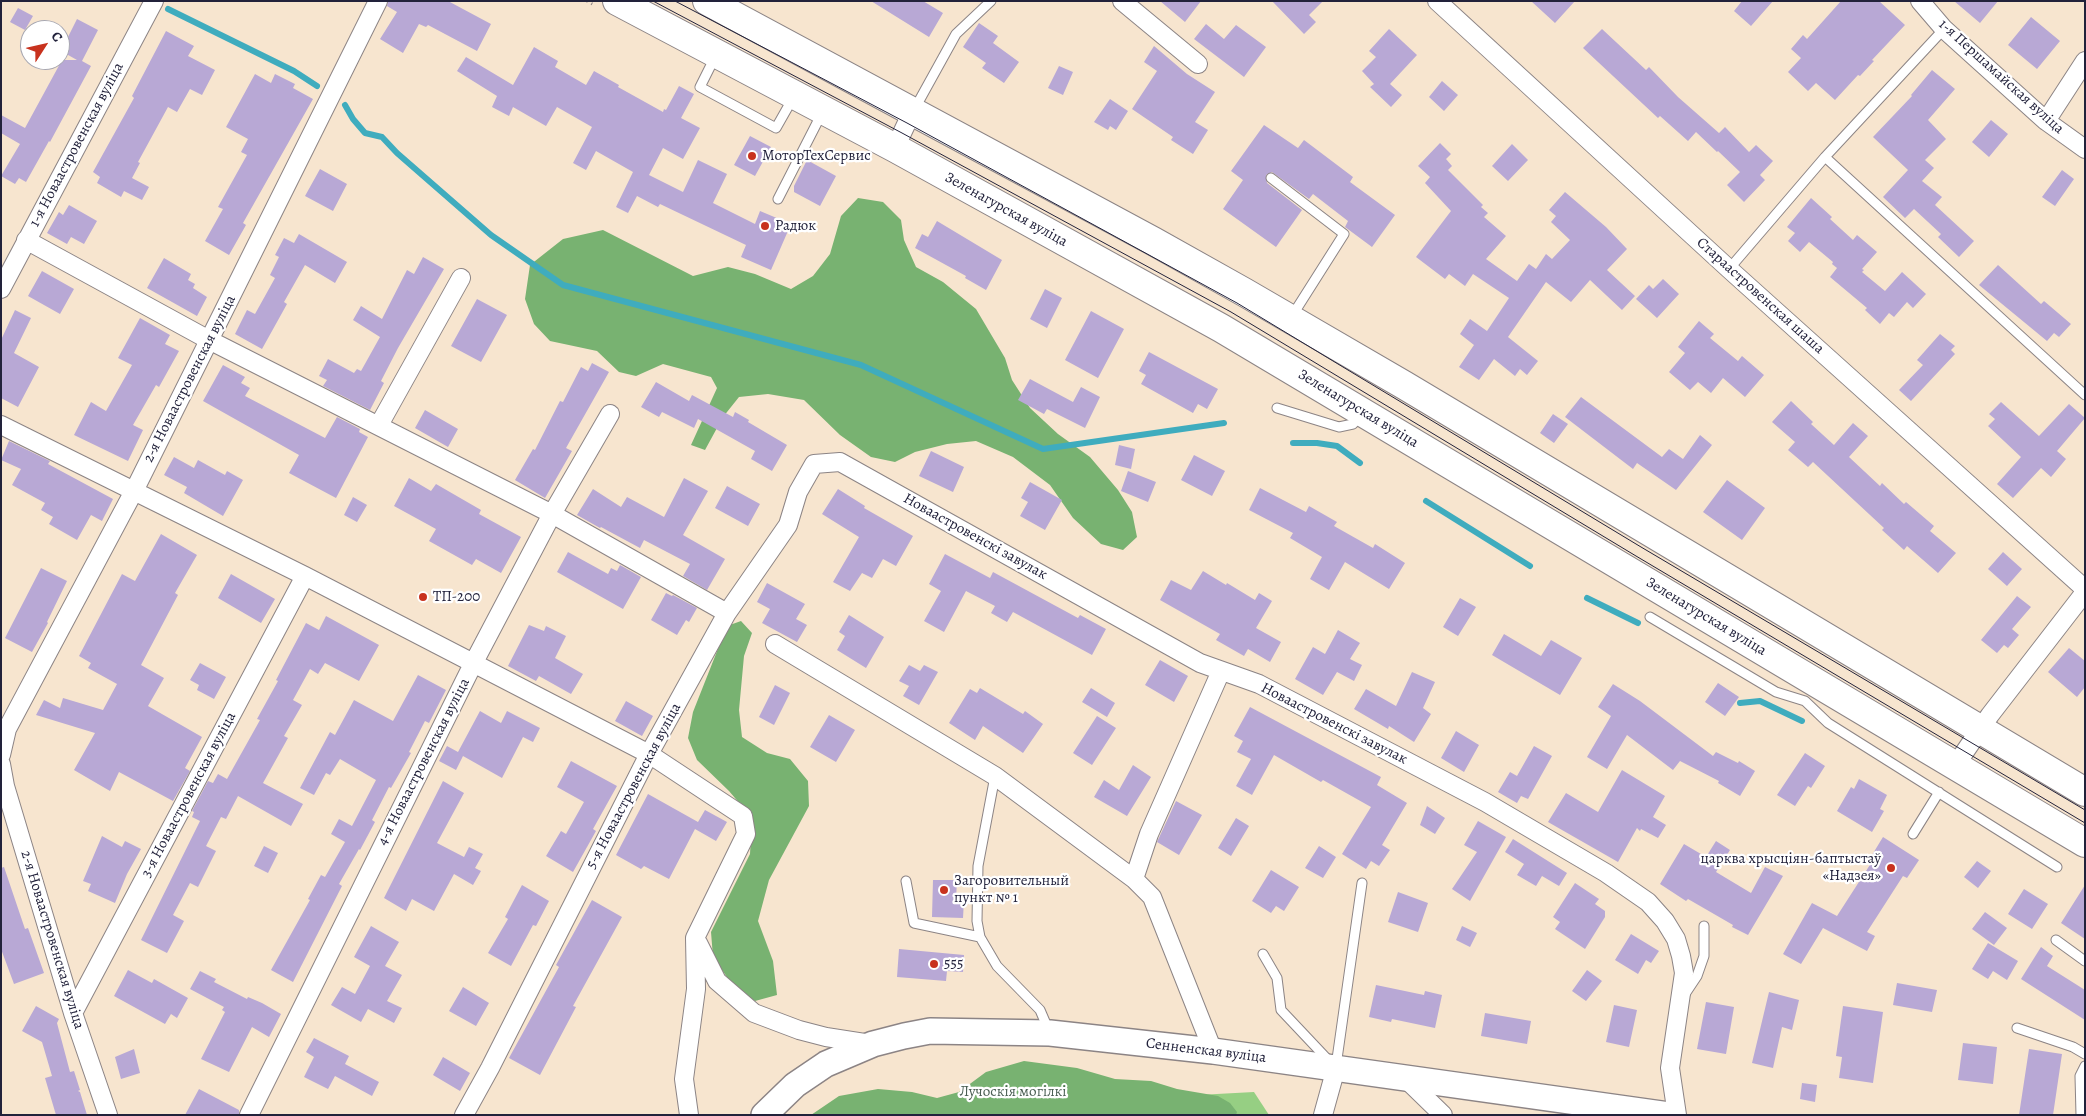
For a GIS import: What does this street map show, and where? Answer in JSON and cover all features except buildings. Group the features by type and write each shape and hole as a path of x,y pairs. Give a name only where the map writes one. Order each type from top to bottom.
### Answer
{"main road":[{"name":"Зеленагурская вуліца","path":"617,1 895,148 1221,328 1364,412 1810,691 1954,766 2085,843"},
{"path":"707,1 1153,240 1290,318 2085,792"}],"street":[{"name":"1-я Новаастровенская вуліца","path":"1,289 154,1"},
{"name":"2-я Новаастровенская вуліца","path":"1,755 6,730 134,490 378,1"},
{"path":"1122,1 1198,64"},
{"name":"Стараастровенская шаша","path":"1437,1 1729,269 2085,591"},
{"name":"1-я Першамайская вуліца","path":"1920,1 1944,29 2046,121 2085,149"},
{"path":"2046,121 2085,61"},
{"path":"895,148 912,112"},
{"path":"26,240 209,340 552,514 727,613"},
{"path":"379,425 461,278"},
{"name":"4-я Новаастровенская вуліца","path":"249,1115 473,664 552,514 610,414"},
{"path":"1,425 305,576 649,754 743,816 746,834 695,938 696,989 684,1079 688,1115"},
{"name":"Новаастровенскі завулак","path":"814,464 840,462 1200,663 1259,684 1485,802 1606,874 1648,902 1676,939 1684,973 1670,1068 1677,1115"},
{"name":"5-я Новаастровенская вуліца","path":"464,1115 490,1068 649,754 727,613 788,525 798,492 814,464"},
{"name":"3-я Новаастровенская вуліца","path":"73,1013 305,576"},
{"path":"1954,766 2085,591"},
{"path":"775,644 995,776 1134,880 1152,897 1213,1051"},
{"path":"1134,880 1149,834 1221,671"},
{"name":"2-я Новаастровенская вуліца","path":"1,764 5,786 73,1013 108,1115"},
{"path":"695,938 717,981 754,1013 799,1030 826,1037 873,1044"},
{"name":"Сенненская вуліца","path":"764,1115 795,1085 826,1064 873,1044 930,1031 1050,1033 1213,1051 1403,1076 1669,1115"},
{"path":"1323,1115 1336,1068"},
{"path":"1403,1076 1443,1115"}],"lane":[{"path":"912,112 956,34 991,1"},
{"path":"1729,269 1825,157 1944,29"},
{"path":"717,55 700,87 776,128 795,96"},
{"path":"778,199 823,111"},
{"path":"1825,157 2085,395"},
{"path":"1271,178 1344,234 1290,318"},
{"path":"1277,408 1339,426 1353,424 1364,412"},
{"path":"1650,617 1776,692 1810,691 1828,723 2057,867"},
{"path":"995,776 978,866 977,921 980,936 987,952 998,966 1040,1010 1050,1033"},
{"path":"1913,834 1939,792"},
{"path":"906,881 914,923 980,936"},
{"path":"1336,1068 1362,883"},
{"path":"1678,1005 1697,976 1704,956 1704,926"},
{"path":"2056,940 2085,961"},
{"path":"1263,954 1277,978 1281,1010 1336,1068"},
{"path":"2017,1028 2073,1047 2085,1054"},
{"path":"2081,1115 2080,1076 2085,1066"}],"green space":[{"path":"858,198 883,202 901,220 904,240 916,267 943,282 976,309 1005,358 1012,380 1030,408 1058,434 1090,457 1118,490 1132,512 1137,537 1123,550 1101,544 1073,518 1050,485 1013,457 976,441 947,444 915,452 895,462 871,457 840,435 804,400 768,394 739,397 723,417 705,450 691,445 717,388 711,377 663,364 636,376 619,372 597,351 550,341 534,324 525,299 530,265 563,239 603,230 693,276 728,267 755,274 791,289 813,276 830,254 841,216"},
{"path":"741,621 752,633 744,656 739,710 742,737 767,753 790,759 808,781 809,806 769,880 758,921 773,961 777,995 755,1001 736,990 713,957 711,932 750,854 752,818 729,791 697,760 688,738 693,712 727,626"},
{"name":"Лучоскія могілкі","path":"1024,1061 1077,1068 1115,1079 1151,1081 1177,1089 1218,1096 1230,1103 1237,1112 1236,1115 811,1115 839,1096 878,1089 912,1092 937,1098 959,1092 986,1072"},
{"path":"1254,1092 1269,1115 1212,1115 1198,1095"}],"waterway":[{"path":"168,9 294,71 317,86"},
{"path":"345,105 353,119 365,133 382,137 397,153 491,235 563,285 861,365 1043,449 1224,423"},
{"path":"1293,443 1317,443 1337,446 1360,463"},
{"path":"1426,501 1530,566"},
{"path":"1587,598 1638,623"},
{"path":"1740,703 1760,701 1802,721"}],"tram line":[{"path":"653,1 902,133 1231,312 2085,823"},
{"path":"675,1 907,123 1237,303 1641,547 2085,810"}],"place":[{"name":"МоторТехСервис","path":"752,156"},
{"name":"Радюк","path":"765,226"},
{"name":"ТП-200","path":"423,597"},
{"name":"царква хрысціян-баптыстаў «Надзея»","path":"1891,868"},
{"name":"Загоровительный пункт № 1","path":"944,890"},
{"name":"555","path":"934,964"}]}
